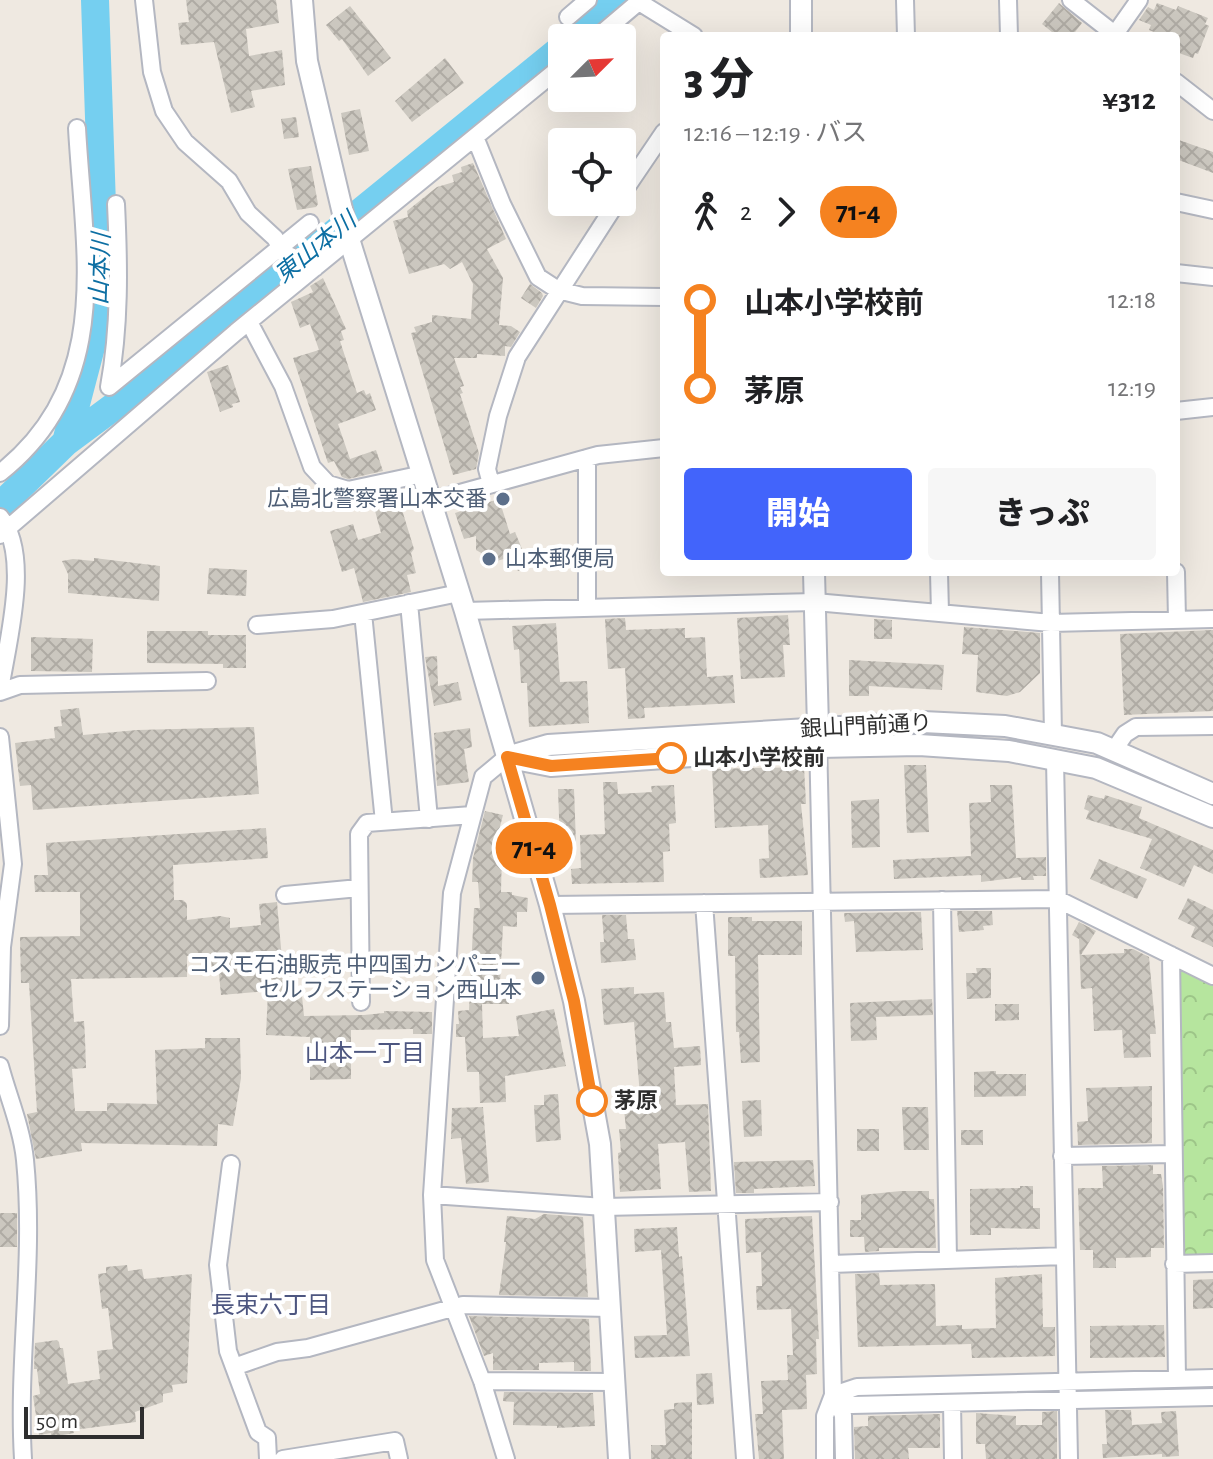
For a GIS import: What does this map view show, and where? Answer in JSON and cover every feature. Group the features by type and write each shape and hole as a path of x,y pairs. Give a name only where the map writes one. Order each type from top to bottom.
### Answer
{"street":[{"path":"144,0 152,72 164,111 185,142 229,181 248,213 275,238 282,250 315,268"},
{"path":"302,0 307,61 348,236 462,602 550,905 574,1001 600,1144 619,1459"},
{"path":"568,17 588,0"},
{"path":"801,0 801,32"},
{"path":"905,0 906,32"},
{"path":"1008,0 1009,32"},
{"path":"1071,0 1112,32"},
{"path":"1118,32 1139,0"},
{"path":"613,24 640,1 688,32"},
{"path":"207,681 20,685 0,691 17,576 3,527 315,268 348,236 548,77"},
{"path":"1180,85 1213,111"},
{"path":"0,473 35,439 54,414 77,364 85,313 77,128"},
{"path":"475,137 502,204 538,277 558,290 582,296 660,297"},
{"path":"636,173 660,138"},
{"path":"1180,203 1213,210"},
{"path":"116,204 120,271 116,349 109,387 282,250 310,223"},
{"path":"491,484 487,469 498,416 517,357 608,216"},
{"path":"1180,273 1213,277"},
{"path":"249,322 283,386 312,467 328,484 348,490 423,474"},
{"path":"1180,411 1213,407"},
{"path":"431,501 587,458 660,449"},
{"path":"587,458 587,608"},
{"path":"814,576 833,1395 825,1416 825,1459"},
{"path":"939,576 940,613"},
{"path":"1050,576 1053,735"},
{"path":"1176,576 1177,620"},
{"path":"257,625 333,619 409,603 462,602 587,608 815,602 1051,623 1213,619"},
{"path":"409,603 429,819"},
{"path":"363,613 384,822"},
{"name":"銀山門前通り","path":"507,757 551,766 818,738 923,722 1005,726 1097,743 1213,794"},
{"path":"1114,750 1125,734 1136,727 1213,726"},
{"path":"0,737 13,864 2,947 0,1026"},
{"name":"銀山門前通り","path":"818,738 1009,751 1096,768 1213,817"},
{"path":"506,1459 482,1381 435,1260 432,1195 452,893 483,777 507,757"},
{"path":"1055,760 1069,1459"},
{"path":"361,1002 359,834 367,823 472,815"},
{"path":"285,895 359,888"},
{"path":"550,905 1057,899 1213,976"},
{"path":"942,900 948,1260"},
{"path":"704,903 745,1459"},
{"path":"1171,955 1177,1379"},
{"path":"0,1066 25,1157 30,1250 20,1412 23,1459"},
{"path":"1062,1156 1173,1154"},
{"path":"231,1164 218,1265 228,1351 258,1432 267,1438 268,1459"},
{"path":"432,1195 604,1207 830,1202"},
{"path":"831,1264 1064,1256"},
{"path":"1174,1264 1213,1263"},
{"path":"234,1367 277,1352 308,1348 453,1307 610,1308"},
{"path":"833,1395 857,1387 1213,1378"},
{"path":"482,1381 614,1382"},
{"path":"833,1395 852,1405 1213,1397"},
{"path":"833,1395 843,1415 844,1459"},
{"path":"952,1403 953,1459"},
{"path":"283,1459 395,1441 399,1459"}],"green space":[{"path":"1184,969 1213,984 1213,1257 1188,1257 1183,1252 1177,973"}],"building":[{"path":"186,0 276,0 279,23 246,29 249,56 282,50 285,85 251,91 255,107 231,113 214,42 181,45 178,23 189,22"},
{"path":"1059,3 1082,23 1075,32 1052,32 1042,24"},
{"path":"1157,3 1176,10 1178,6 1208,18 1205,24 1209,26 1198,54 1195,53 1193,58 1180,53 1180,32 1154,32 1149,30 1151,25 1139,20 1148,7 1154,10"},
{"path":"350,6 391,58 368,76 342,39 339,41 326,25"},
{"path":"445,58 464,83 412,122 395,101"},
{"path":"360,109 369,151 349,155 341,113"},
{"path":"296,117 299,137 284,139 281,119"},
{"path":"1180,140 1213,152 1213,173 1180,161"},
{"path":"473,163 506,239 487,249 503,278 499,325 511,326 520,332 511,347 505,346 505,356 477,354 477,358 454,358 464,386 460,387 463,393 460,394 479,453 476,469 453,475 411,333 416,332 414,327 432,322 432,315 471,319 473,284 462,262 450,269 444,264 409,274 393,221 408,217 407,211 437,187 454,182 452,175 462,172 461,167"},
{"path":"311,166 318,204 297,210 288,169"},
{"path":"323,278 346,329 341,331 344,340 340,341 357,393 364,390 366,395 370,393 376,410 338,424 350,459 376,450 383,471 348,479 342,477 334,461 328,463 293,358 319,350 310,324 300,328 291,302 313,292 310,286"},
{"path":"530,284 543,296 536,308 521,298"},
{"path":"228,365 240,402 220,412 207,372"},
{"path":"499,499 510,534 515,532 530,568 518,571 511,557 486,564 483,554 476,550 476,536 464,539 455,513"},
{"path":"399,500 414,549 411,553 416,573 407,575 411,592 363,602 354,568 342,572 330,531 353,524 358,540 381,533 374,507"},
{"path":"94,558 160,566 159,601 68,593 68,574 62,561 94,561"},
{"path":"209,568 247,570 246,596 207,594"},
{"path":"788,615 790,645 783,645 785,677 741,679 737,618"},
{"path":"625,618 626,630 685,628 685,638 705,637 707,677 733,675 735,703 644,708 645,718 628,719 625,668 608,669 605,619"},
{"path":"874,619 892,620 892,639 874,639"},
{"path":"556,623 560,682 587,681 589,723 529,727 527,683 521,683 519,649 514,650 512,626"},
{"path":"964,627 1040,633 1040,673 1020,692 1007,696 976,692 978,655 962,654"},
{"path":"1213,630 1213,711 1124,715 1120,634"},
{"path":"147,631 208,631 208,635 246,635 246,668 223,668 223,664 147,663"},
{"path":"31,637 93,639 92,672 31,671"},
{"path":"437,656 438,686 458,682 462,700 434,706 425,657"},
{"path":"849,660 944,665 942,690 869,686 869,696 849,696"},
{"path":"79,708 83,735 137,730 254,727 259,794 33,810 31,785 20,786 15,743 55,738 54,727 62,726 60,710"},
{"path":"470,728 472,747 464,749 469,782 437,786 434,733"},
{"path":"904,765 926,765 929,832 907,833"},
{"path":"804,767 806,804 801,804 808,875 760,878 759,859 769,858 768,825 715,828 712,769"},
{"path":"603,782 617,782 618,794 652,792 651,786 674,785 676,823 669,824 670,851 663,852 664,882 572,884 571,869 581,868 580,835 605,834"},
{"path":"990,785 1012,785 1016,858 1046,857 1046,876 1033,876 1034,880 1021,880 1021,877 981,882 981,875 894,879 893,860 971,856 969,803 991,802"},
{"path":"558,789 574,789 576,843 560,844"},
{"path":"1088,795 1104,799 1105,795 1142,807 1139,818 1213,850 1213,874 1194,865 1184,887 1140,868 1152,839 1086,819 1089,811 1084,809"},
{"path":"879,799 880,847 852,848 851,801"},
{"path":"485,811 503,815 494,850 502,850 501,892 528,898 527,912 517,912 517,927 503,926 500,983 509,989 509,1004 482,1004 483,1038 519,1036 516,1016 554,1009 566,1066 505,1076 506,1102 480,1103 479,1072 467,1072 465,1037 456,1037 456,1024 459,1024 458,1011 469,1010 474,908 480,908 478,882 472,882 473,858"},
{"path":"266,828 268,858 173,865 174,900 183,900 187,904 187,920 220,916 230,918 230,928 261,925 259,904 277,902 283,971 295,972 296,987 301,986 304,1016 364,1015 384,1011 432,1012 432,1034 413,1034 413,1029 351,1030 351,1079 310,1080 310,1037 266,1035 268,991 221,995 219,974 212,975 211,954 187,956 187,977 71,979 74,1022 84,1021 86,1068 72,1069 75,1111 107,1111 107,1103 157,1104 155,1050 205,1048 205,1038 240,1038 241,1078 233,1126 218,1124 217,1146 81,1143 82,1151 36,1159 27,1114 37,1112 29,983 21,983 20,937 80,936 80,892 35,892 34,875 48,875 46,843"},
{"path":"1099,859 1147,879 1137,899 1090,879"},
{"path":"1188,898 1213,910 1213,947 1191,937 1195,927 1178,919"},
{"path":"957,911 992,911 993,925 983,926 984,930 959,932"},
{"path":"921,912 923,950 856,952 854,921 845,922 844,913"},
{"path":"602,915 626,915 628,939 634,939 636,960 601,963 600,942 604,942"},
{"path":"728,917 752,917 752,921 802,921 802,955 758,955 760,1062 741,1063 739,1032 736,1032 735,956 728,956"},
{"path":"1079,922 1096,931 1081,955 1124,953 1124,949 1133,949 1149,957 1156,1034 1150,1034 1151,1057 1124,1058 1122,1030 1094,1031 1092,988 1081,989 1079,939 1072,935"},
{"path":"976,968 991,968 991,998 967,999 966,973 977,973"},
{"path":"634,987 634,994 664,992 666,1022 671,1022 674,1048 700,1046 701,1065 674,1067 676,1105 708,1104 711,1191 689,1192 685,1142 658,1144 661,1189 620,1192 619,1129 626,1129 624,1109 641,1108 634,1022 604,1025 601,989"},
{"path":"932,999 933,1015 876,1017 877,1040 851,1041 850,1003"},
{"path":"995,1004 1019,1004 1019,1020 995,1021"},
{"path":"996,1071 996,1074 1026,1074 1026,1096 974,1097 974,1072"},
{"path":"1152,1086 1152,1143 1078,1145 1077,1122 1088,1121 1086,1088"},
{"path":"558,1094 561,1140 536,1142 534,1105 544,1105 544,1095"},
{"path":"761,1100 762,1136 744,1137 742,1101"},
{"path":"483,1107 489,1182 466,1184 461,1138 451,1139 452,1108"},
{"path":"902,1107 928,1107 929,1150 904,1150"},
{"path":"857,1129 879,1129 879,1151 857,1151"},
{"path":"961,1130 983,1130 983,1145 961,1145"},
{"path":"813,1160 815,1186 736,1193 734,1162"},
{"path":"1153,1165 1153,1174 1161,1174 1163,1186 1164,1248 1151,1248 1151,1257 1116,1258 1116,1268 1093,1268 1093,1250 1080,1250 1078,1188 1103,1188 1102,1166"},
{"path":"1033,1186 1033,1208 1040,1208 1040,1229 991,1228 991,1235 970,1235 970,1189"},
{"path":"929,1191 929,1199 934,1199 936,1248 879,1248 879,1251 865,1252 864,1237 850,1237 850,1220 861,1220 861,1195"},
{"path":"0,1213 17,1213 17,1247 0,1247"},
{"path":"544,1214 583,1217 588,1297 499,1295 507,1216 535,1219"},
{"path":"812,1216 819,1339 816,1339 817,1374 806,1375 807,1409 782,1410 784,1459 759,1459 755,1414 763,1414 761,1381 788,1380 787,1355 793,1355 791,1309 757,1310 756,1286 762,1286 761,1252 746,1253 745,1219"},
{"path":"677,1227 690,1356 635,1358 634,1336 667,1335 661,1250 635,1252 634,1229"},
{"path":"127,1265 128,1271 142,1269 144,1279 192,1274 187,1383 172,1385 173,1392 163,1394 163,1402 135,1412 136,1422 73,1430 74,1433 51,1437 51,1433 39,1435 33,1396 40,1394 37,1369 34,1369 35,1343 59,1342 60,1348 63,1348 68,1384 100,1379 97,1351 113,1349 108,1308 102,1309 98,1274 106,1273 106,1267"},
{"path":"879,1273 880,1285 935,1284 936,1326 962,1325 962,1329 996,1328 995,1278 1042,1274 1043,1327 1055,1327 1055,1356 972,1358 971,1344 858,1347 855,1274"},
{"path":"1213,1279 1213,1308 1193,1309 1193,1280"},
{"path":"469,1316 589,1319 591,1371 574,1371 574,1362 539,1363 539,1370 493,1370 493,1353 484,1356"},
{"path":"1164,1325 1165,1357 1090,1358 1090,1326"},
{"path":"712,1373 714,1404 697,1405 696,1374"},
{"path":"504,1392 593,1393 595,1426 557,1428 513,1425 514,1402 503,1401"},
{"path":"692,1402 692,1459 651,1459 651,1445 666,1445 664,1410 674,1409 674,1403"},
{"path":"1105,1410 1131,1410 1132,1425 1162,1423 1161,1412 1176,1411 1179,1456 1162,1457 1162,1454 1103,1458 1102,1444 1107,1444"},
{"path":"1057,1411 1057,1459 986,1459 985,1444 976,1444 976,1413 1016,1416 1016,1425 1042,1425 1042,1412"},
{"path":"940,1414 940,1448 908,1448 909,1459 855,1459 854,1427 868,1426 868,1416"}],"waterway":[{"name":"山本川","path":"66,442 105,294 95,0"},
{"name":"東山本川","path":"591,24 620,0"},
{"name":"東山本川","path":"0,506 66,442 197,345 548,59"},
{"path":"850,1397 1213,1388"},
{"path":"835,1459 834,1414 838,1410"}],"bus line":[{"name":"71-4","path":"592,1101 574,1001 507,757 551,766 671,758"}],"place":[{"name":"広島北警察署山本交番","path":"503,499"},
{"name":"山本郵便局","path":"489,559"},
{"name":"山本小学校前","path":"671,758"},
{"name":"コスモ石油販売 中四国カンパニー セルフステーション西山本","path":"538,978"},
{"name":"茅原","path":"592,1101"}],"district":[{"name":"山本一丁目","path":"365,1054"},
{"name":"長束六丁目","path":"271,1306"}]}
